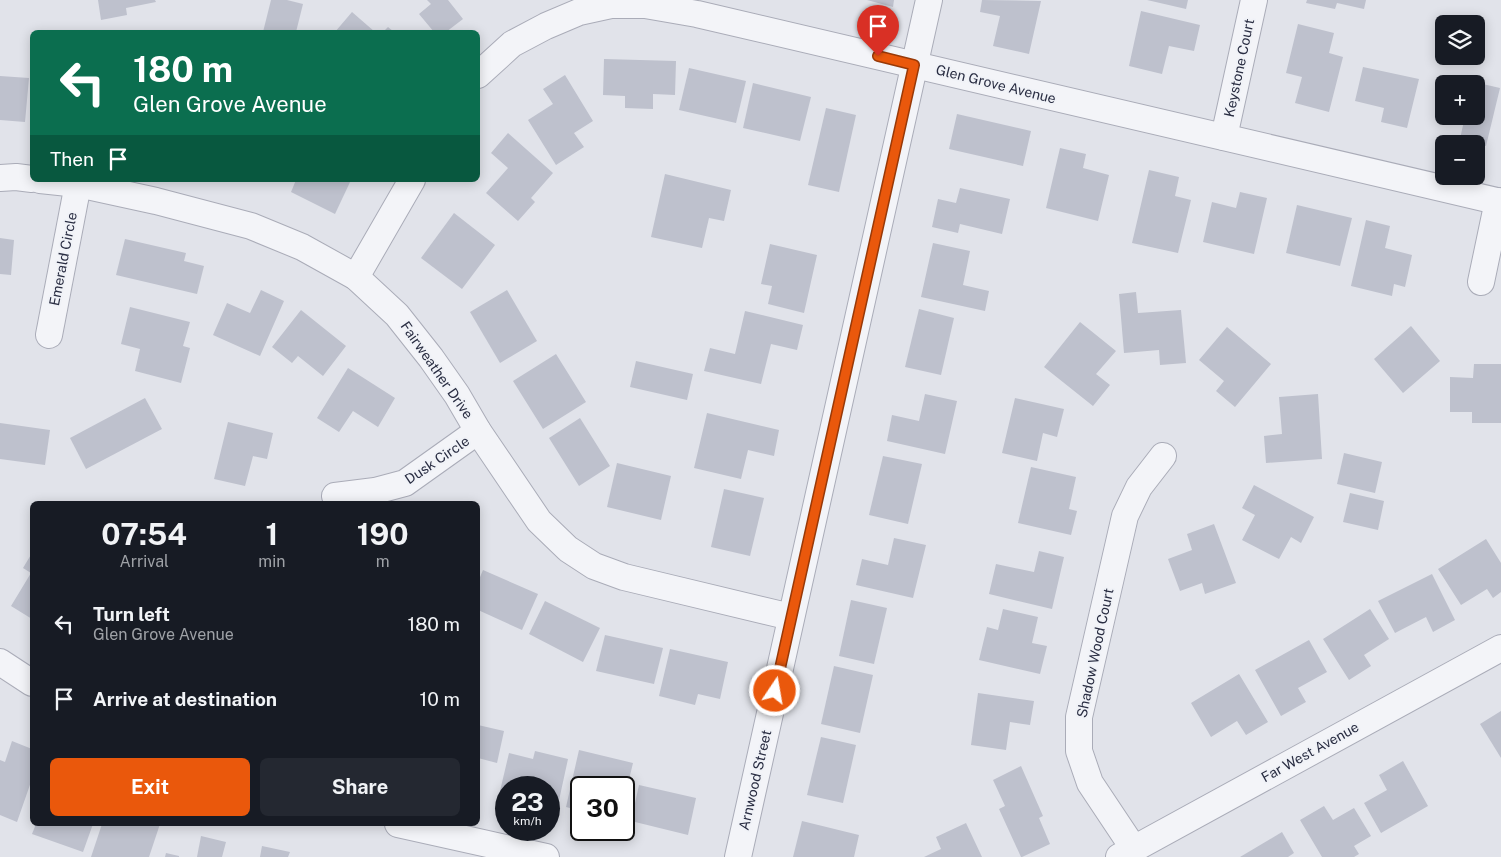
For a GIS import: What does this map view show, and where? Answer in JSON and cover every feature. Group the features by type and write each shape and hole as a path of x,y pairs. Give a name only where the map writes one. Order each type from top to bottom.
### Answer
{"street":[{"name":"Arnwood Street","path":"738,857 929,0"},
{"name":"Keystone Court","path":"1224,137 1254,0"},
{"name":"Glen Grove Avenue","path":"480,73 512,44 546,26 579,12 611,5 645,4 696,14 1500,201"},
{"path":"0,178 30,179"},
{"name":"Fairweather Drive","path":"59,182 78,184 156,201 251,226 302,248 356,277 397,314 457,395 478,431 539,521 568,549 594,566 624,577 791,617"},
{"path":"356,277 411,182"},
{"name":"Emerald Circle","path":"49,335 78,184"},
{"path":"1481,282 1500,201"},
{"name":"Dusk Circle","path":"335,496 375,491 405,483 478,431"},
{"name":"Shadow Wood Court","path":"1126,853 1090,783 1079,751 1079,718 1125,516 1139,487 1163,456"},
{"name":"Far West Avenue","path":"1126,853 1501,648"},
{"path":"0,662 30,683"},
{"path":"407,826 546,857"}],"building":[{"path":"98,0 155,0 156,2 126,8 127,15 101,20"},
{"path":"271,0 287,0 303,4 296,30 264,30"},
{"path":"427,0 448,0 463,19 449,30 432,30 419,14 431,4"},
{"path":"867,0 894,0 893,7"},
{"path":"982,0 1041,1 1029,54 993,46 1000,16 980,12"},
{"path":"1147,0 1188,0 1186,9"},
{"path":"1307,0 1366,0 1364,9 1337,3 1335,9 1306,3"},
{"path":"1141,11 1200,25 1194,51 1169,46 1162,74 1129,66"},
{"path":"352,12 373,30 337,30"},
{"path":"1298,24 1334,33 1329,53 1343,57 1329,112 1295,103 1302,77 1286,73"},
{"path":"604,59 676,61 675,95 653,94 653,109 625,108 625,96 603,95"},
{"path":"1363,67 1419,79 1407,128 1381,122 1384,108 1355,101"},
{"path":"689,68 746,81 736,123 679,110"},
{"path":"565,75 593,121 574,133 584,147 556,165 528,120 553,104 543,89"},
{"path":"0,76 29,78 25,122 0,120"},
{"path":"753,83 811,97 800,141 743,128"},
{"path":"1485,85 1500,88 1486,146 1485,135 1461,135 1463,125 1485,125"},
{"path":"826,108 856,115 839,192 808,185"},
{"path":"957,114 1031,131 1023,166 949,149"},
{"path":"508,133 553,173 531,198 535,202 518,221 486,193 508,168 491,153"},
{"path":"1060,148 1086,154 1083,168 1109,175 1098,221 1046,208"},
{"path":"1149,170 1179,177 1175,196 1191,200 1178,253 1132,243"},
{"path":"665,174 731,190 724,221 709,218 702,248 651,237"},
{"path":"295,182 350,182 335,214 291,192"},
{"path":"960,188 1010,199 1002,234 960,224 958,233 932,227 938,199 956,203"},
{"path":"1240,192 1267,198 1254,254 1203,242 1212,202 1236,208"},
{"path":"1297,205 1352,218 1340,266 1286,253"},
{"path":"454,213 495,245 462,289 421,258"},
{"path":"1366,220 1390,226 1385,248 1412,255 1405,287 1394,284 1392,296 1351,286"},
{"path":"0,238 14,240 11,275 0,274"},
{"path":"125,239 186,253 184,261 204,266 197,294 116,275"},
{"path":"933,243 970,251 963,285 989,291 985,311 921,297"},
{"path":"770,244 817,255 804,313 768,304 772,286 761,284"},
{"path":"261,290 284,301 260,356 213,335 227,303 250,313"},
{"path":"507,290 537,341 500,363 470,312"},
{"path":"1136,292 1138,313 1181,310 1186,363 1160,365 1159,350 1124,353 1119,294"},
{"path":"130,307 190,322 183,346 190,348 181,383 135,371 140,349 121,344"},
{"path":"919,309 954,318 941,375 905,367"},
{"path":"301,310 346,346 323,376 298,356 292,363 272,347"},
{"path":"745,311 803,325 797,350 771,344 761,384 704,371 710,348 735,354"},
{"path":"1080,322 1116,351 1096,374 1110,385 1093,406 1044,367"},
{"path":"1411,326 1440,361 1403,393 1374,359"},
{"path":"1227,327 1271,364 1235,407 1216,391 1224,381 1199,360"},
{"path":"556,354 586,402 543,429 513,381"},
{"path":"636,361 693,374 687,400 630,387"},
{"path":"1474,364 1501,364 1501,423 1472,423 1472,412 1450,412 1450,377 1473,378"},
{"path":"348,368 395,398 378,427 353,411 339,432 317,418"},
{"path":"925,394 957,401 945,454 887,441 892,415 919,421"},
{"path":"1318,394 1322,459 1266,463 1264,436 1282,434 1279,397"},
{"path":"145,398 162,429 86,469 70,438"},
{"path":"1015,398 1064,409 1057,437 1043,433 1037,461 1002,453"},
{"path":"707,413 779,430 774,456 748,450 741,479 694,468"},
{"path":"580,418 610,466 579,486 549,438"},
{"path":"228,422 273,433 267,459 253,456 245,486 214,479"},
{"path":"0,423 50,430 45,465 0,459"},
{"path":"1344,453 1382,462 1375,493 1337,484"},
{"path":"883,456 922,464 908,524 869,515"},
{"path":"617,463 671,476 661,520 607,507"},
{"path":"1031,467 1076,477 1069,509 1077,511 1071,535 1018,523"},
{"path":"1254,485 1314,517 1301,543 1291,537 1279,559 1242,540 1255,515 1242,508"},
{"path":"724,489 764,498 750,556 711,547"},
{"path":"1350,493 1384,501 1378,530 1343,522"},
{"path":"1214,524 1236,583 1205,594 1202,583 1180,591 1168,559 1192,550 1187,534"},
{"path":"894,538 926,545 913,598 856,585 862,559 888,565"},
{"path":"1486,539 1501,563 1501,592 1493,598 1487,589 1461,605 1438,569"},
{"path":"1039,551 1064,557 1052,609 989,594 996,564 1034,572"},
{"path":"30,556 30,572 23,568"},
{"path":"483,570 538,594 522,630 480,611 480,577"},
{"path":"1432,574 1455,620 1433,632 1426,617 1395,633 1378,601"},
{"path":"30,575 30,618 11,606"},
{"path":"851,600 887,608 874,664 839,656"},
{"path":"545,601 600,628 583,662 529,634"},
{"path":"1003,609 1038,617 1032,643 1047,646 1040,674 979,660 987,627 998,630"},
{"path":"1370,609 1389,639 1364,655 1371,666 1349,680 1323,639"},
{"path":"605,635 663,648 654,684 596,671"},
{"path":"1309,640 1327,672 1298,688 1306,702 1281,716 1255,670"},
{"path":"670,649 728,662 720,699 698,694 695,705 659,696"},
{"path":"834,666 873,675 860,733 821,724"},
{"path":"1239,674 1268,722 1246,735 1237,721 1211,737 1191,703"},
{"path":"978,693 1034,701 1030,725 1010,722 1006,750 971,745"},
{"path":"1501,711 1501,758 1480,724"},
{"path":"480,725 504,731 497,763 480,759"},
{"path":"821,737 856,745 843,803 807,795"},
{"path":"12,741 30,748 30,785 17,822 0,815 0,760 5,762"},
{"path":"579,750 633,763 630,776 573,776"},
{"path":"535,751 568,759 560,796 560,776 504,776 509,753 533,759"},
{"path":"1403,761 1428,806 1381,833 1364,803 1387,790 1379,775"},
{"path":"1021,766 1043,816 1039,818 1050,844 1022,857 999,809 1005,806 993,780"},
{"path":"639,785 696,798 688,835 635,822 635,803"},
{"path":"570,789 570,808 566,807"},
{"path":"1324,806 1333,820 1354,808 1371,836 1354,846 1359,854 1354,857 1322,857 1300,820"},
{"path":"802,821 859,835 854,857 793,857"},
{"path":"966,823 982,857 924,857 941,849 936,837"},
{"path":"35,826 92,826 83,852 32,834"},
{"path":"101,826 159,826 149,857 91,857"},
{"path":"1282,832 1294,853 1288,857 1240,857"},
{"path":"201,836 226,842 222,857 197,857"},
{"path":"262,846 290,852 288,857 260,857"},
{"path":"166,853 179,856 179,857 165,857"}],"route":[{"path":"775,691 914,65 878,56"}]}
